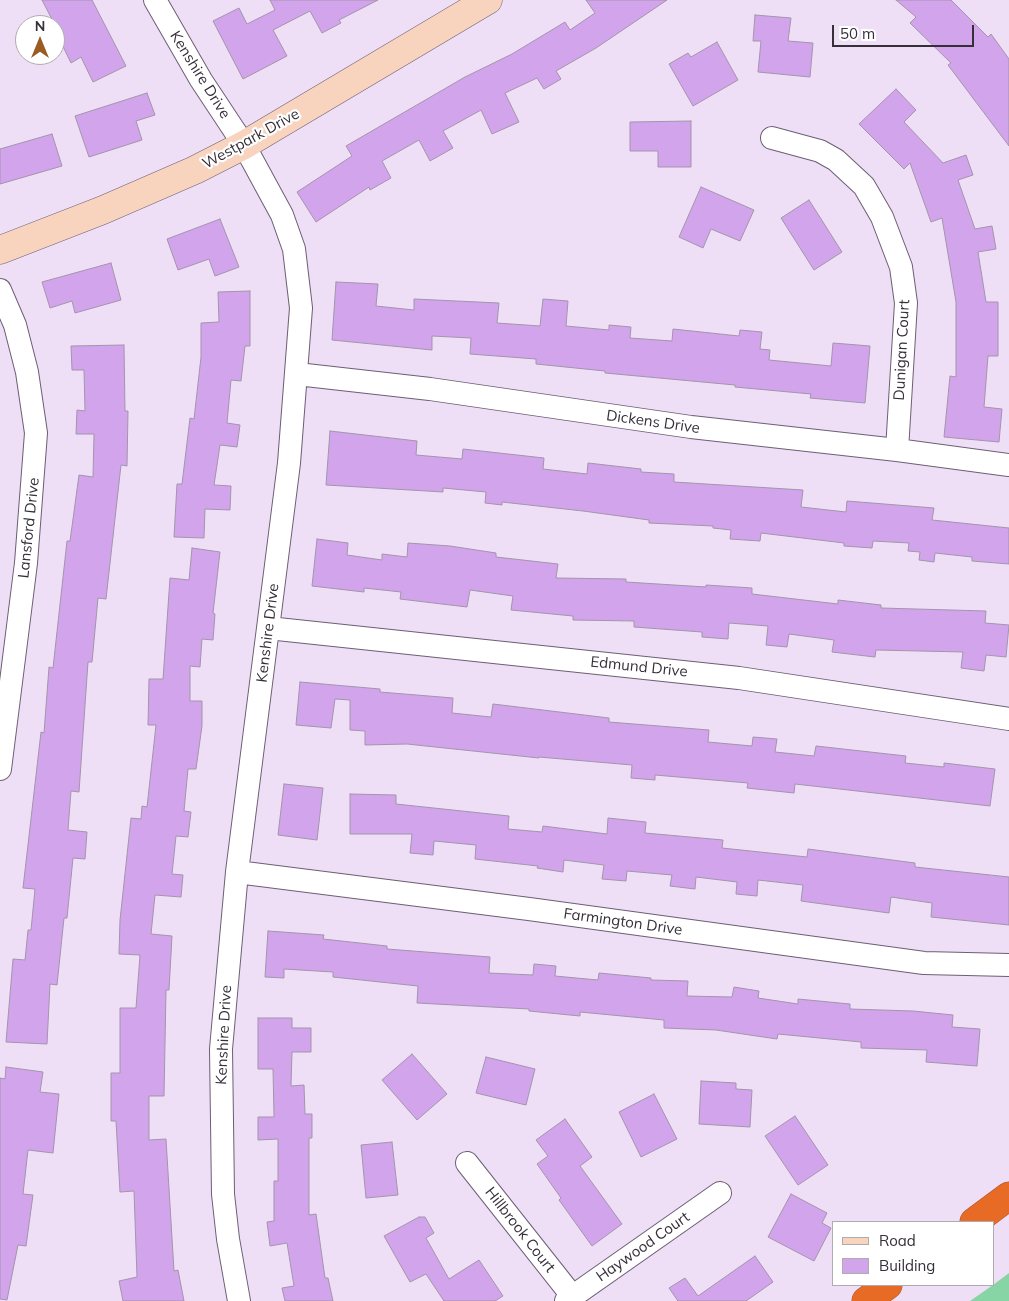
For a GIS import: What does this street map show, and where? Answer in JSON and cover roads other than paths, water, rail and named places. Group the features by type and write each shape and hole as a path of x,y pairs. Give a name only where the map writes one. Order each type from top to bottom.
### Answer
{"highway":[{"path":"975,1221 1009,1196"},
{"path":"866,1301 887,1286"}],"street":[{"name":"Kenshire Drive","path":"155,0 202,80 244,145 282,215 294,249 301,308 297,374 268,628 237,872 221,1049 220,1126 222,1194 239,1301"},
{"name":"Westpark Drive","path":"0,250 187,174 244,145 488,0"},
{"name":"Dunigan Court","path":"772,138 820,151 836,160 864,186 882,217 901,267 906,303 897,450"},
{"name":"Lansford Drive","path":"0,290 15,325 27,372 36,433 26,563 0,769"},
{"name":"Dickens Drive","path":"297,374 430,389 692,427 897,450 1009,465"},
{"name":"Edmund Drive","path":"268,628 739,678 1009,718"},
{"name":"Farmington Drive","path":"237,872 529,909 924,963 1009,965"},
{"name":"Hillbrook Court","path":"467,1163 570,1299"},
{"name":"Haywood Court","path":"570,1299 720,1193"}]}
